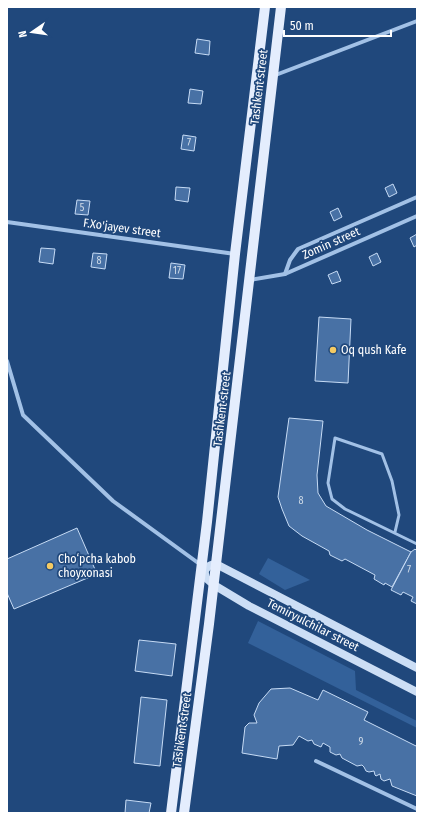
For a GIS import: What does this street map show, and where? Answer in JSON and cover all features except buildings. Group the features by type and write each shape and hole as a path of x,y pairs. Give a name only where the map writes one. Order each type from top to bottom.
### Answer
{"main road":[{"name":"Tashkent street","path":"171,813 198,590 202,569 235,254 265,7"},
{"name":"Tashkent street","path":"184,813 214,585 281,7"},
{"path":"202,569 212,564 216,564"},
{"name":"Temiryulchilar street","path":"216,564 417,668"},
{"name":"Temiryulchilar street","path":"202,569 206,578 214,585 249,606 417,692"}],"street":[{"path":"273,77 417,21"},
{"path":"285,274 290,260 298,249 417,197"},
{"name":"Zomin street","path":"250,280 285,274 417,216"},
{"name":"F.Хo'jayev street","path":"7,222 235,254"},
{"path":"7,361 23,415 113,501 202,569"},
{"path":"316,761 417,809"}],"lane":[{"path":"394,532 399,515 392,482 382,454 335,438 328,483 332,499 345,509 417,544"}],"shaded area":[{"path":"268,558 310,580 285,590 259,574"},
{"path":"258,621 355,671 356,690 417,721 417,728 248,643"}],"place":[{"name":"Oq qush Kafe","path":"333,350"},
{"name":"Cho‘pcha kabob choyxonasi","path":"50,566"}]}
